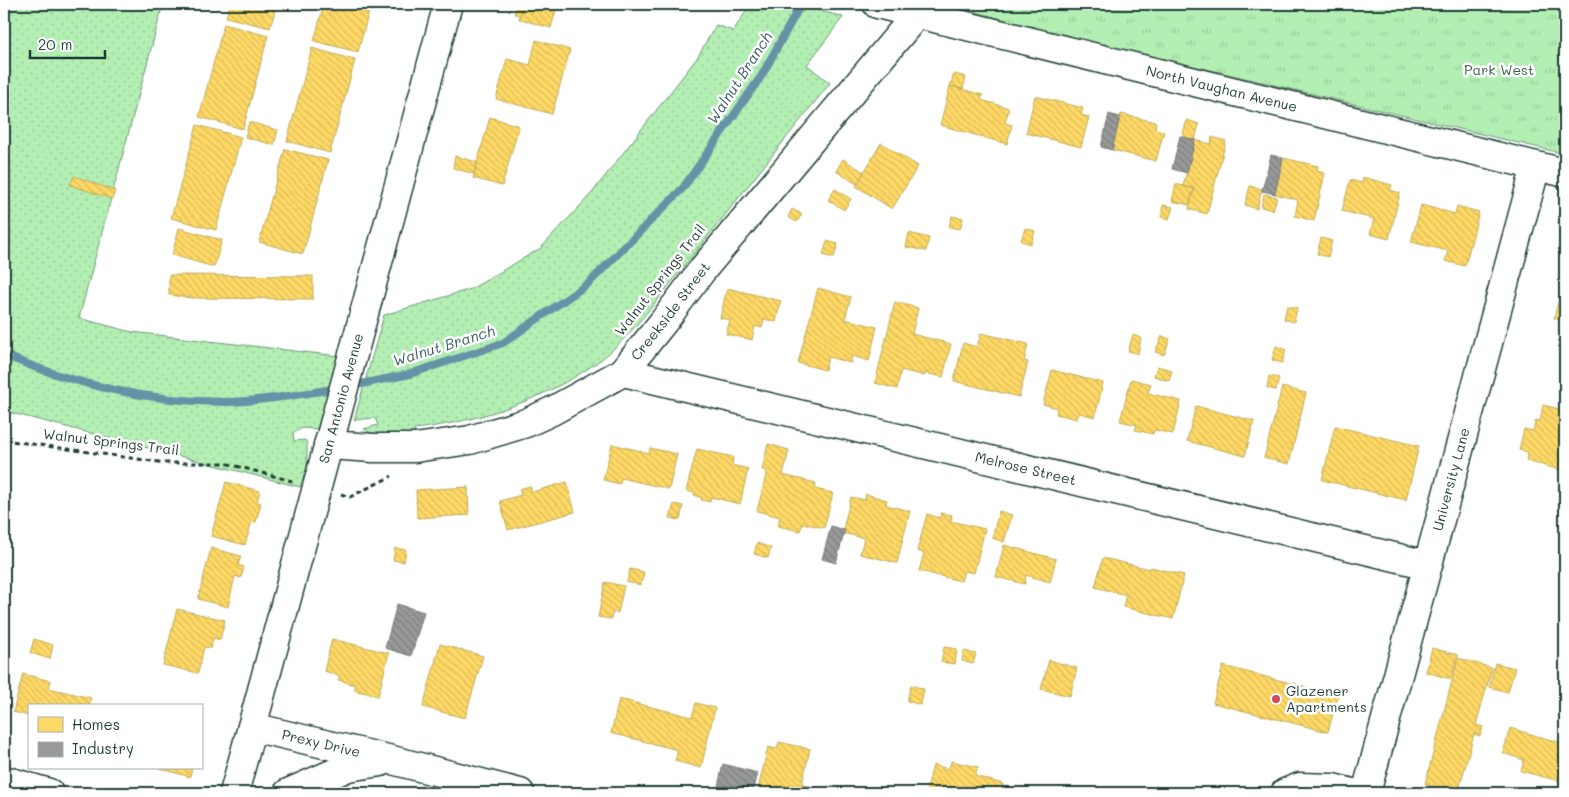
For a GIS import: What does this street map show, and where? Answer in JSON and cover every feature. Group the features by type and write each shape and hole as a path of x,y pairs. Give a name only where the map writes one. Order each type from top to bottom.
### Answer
{"street":[{"name":"San Antonio Avenue","path":"234,793 448,4"},
{"name":"Creekside Street","path":"328,445 415,448 470,440 511,428 552,411 623,372 664,321 896,8"},
{"name":"North Vaughan Avenue","path":"896,8 1565,173"},
{"name":"University Lane","path":"1366,793 1536,166"},
{"name":"Melrose Street","path":"623,372 1428,565"},
{"name":"Prexy Drive","path":"252,727 520,793"},
{"name":"Prexy Drive","path":"288,793 348,767 392,760"},
{"path":"4,780 49,793"},
{"path":"1285,793 1300,787 1333,788 1353,793"}],"path":[{"name":"Walnut Springs Trail","path":"4,440 166,463 225,463 350,497 397,473 415,448"}],"green space":[{"path":"4,4 163,4 79,318 132,332 338,356 320,427 315,429 303,428 293,433 294,441 305,440 307,443 307,468 300,487 4,411"},
{"path":"751,4 796,4 843,17 807,65 830,83 634,328 603,358 582,372 561,385 514,406 465,420 415,429 413,439 364,439 373,434 364,429 378,425 375,418 354,420 384,315 471,289 541,248 592,193 697,58 716,25 733,31"},
{"name":"Park West","path":"945,4 1565,4 1565,154 1059,34"}],"building: Homes":[{"path":"230,4 277,4 270,28 226,17"},
{"path":"324,4 371,4 358,52 314,41"},
{"path":"517,4 523,5 520,15 514,14"},
{"path":"523,4 568,4 567,9 557,6 551,28 519,19"},
{"path":"224,24 268,36 243,129 199,117"},
{"path":"536,40 570,50 552,114 496,99 507,59 530,65"},
{"path":"312,48 355,60 330,153 287,141"},
{"path":"954,74 966,77 963,89 950,86"},
{"path":"950,86 983,95 981,100 1009,108 1005,123 1012,125 1007,144 940,125"},
{"path":"1035,96 1083,108 1081,115 1089,117 1081,147 1026,133"},
{"path":"1121,114 1156,122 1155,129 1164,131 1156,161 1112,150"},
{"path":"490,117 519,126 502,186 473,178"},
{"path":"1187,120 1199,124 1195,140 1182,137"},
{"path":"249,122 278,130 274,145 245,137"},
{"path":"197,125 241,137 216,230 171,218"},
{"path":"1212,137 1226,141 1207,214 1189,209 1194,189 1183,186 1195,140 1211,144"},
{"path":"881,143 918,166 892,209 856,186"},
{"path":"285,149 328,160 303,254 259,242"},
{"path":"455,156 477,162 474,174 453,168"},
{"path":"1283,158 1318,166 1317,171 1325,173 1314,221 1295,216 1298,200 1275,194"},
{"path":"843,159 864,172 857,184 836,171"},
{"path":"74,176 115,191 112,199 70,185"},
{"path":"1363,177 1392,185 1390,190 1400,193 1389,239 1370,234 1374,219 1342,211 1350,180 1362,183"},
{"path":"1176,184 1194,189 1189,205 1172,201"},
{"path":"1250,186 1262,189 1257,209 1245,205"},
{"path":"835,189 851,199 844,210 828,200"},
{"path":"1264,194 1277,197 1273,210 1261,207"},
{"path":"1163,205 1173,207 1169,219 1161,217"},
{"path":"1421,205 1455,214 1457,206 1479,212 1465,266 1445,261 1448,251 1411,242"},
{"path":"792,209 802,214 797,222 788,217"},
{"path":"952,216 963,218 960,229 949,227"},
{"path":"179,228 222,240 214,267 172,255"},
{"path":"1025,228 1035,231 1031,244 1021,241"},
{"path":"909,233 929,238 926,251 906,247"},
{"path":"1321,238 1332,241 1328,257 1317,254"},
{"path":"827,241 838,244 834,258 823,255"},
{"path":"169,275 313,276 313,299 192,298 169,295"},
{"path":"1565,275 1565,321 1554,318"},
{"path":"727,288 781,301 776,322 764,319 762,328 755,326 752,340 726,334 730,320 720,318"},
{"path":"818,288 851,297 845,319 877,327 869,361 852,356 851,363 828,357 825,370 798,363"},
{"path":"895,302 918,308 912,334 951,344 943,377 925,373 925,376 901,370 897,389 875,383"},
{"path":"1287,306 1297,308 1294,322 1284,319"},
{"path":"981,333 1028,344 1024,361 1028,362 1019,397 954,381 963,343 977,347"},
{"path":"1133,335 1141,338 1138,354 1128,351"},
{"path":"1162,336 1170,339 1164,355 1155,352"},
{"path":"1276,346 1286,350 1282,363 1272,360"},
{"path":"1157,366 1172,370 1169,381 1154,376"},
{"path":"1052,370 1103,383 1095,417 1079,413 1077,419 1056,414 1057,408 1043,404"},
{"path":"1269,376 1279,378 1276,390 1267,388"},
{"path":"1131,379 1151,384 1148,393 1181,401 1173,434 1154,430 1153,434 1135,430 1137,425 1120,421"},
{"path":"1282,387 1306,393 1289,464 1264,458"},
{"path":"1543,405 1564,410 1562,420 1565,421 1565,471 1526,461 1528,452 1519,450 1524,429 1533,431 1536,420 1540,421"},
{"path":"1196,406 1254,421 1245,456 1187,441"},
{"path":"1335,426 1419,446 1406,500 1322,480"},
{"path":"612,444 649,453 650,448 677,454 669,489 621,478 620,484 603,480"},
{"path":"768,444 789,450 783,475 816,483 815,489 833,493 824,528 803,523 800,531 778,526 780,517 757,511 767,471 762,470"},
{"path":"697,449 733,457 732,465 748,469 740,504 711,497 710,502 701,500 702,498 694,495 695,493 686,491"},
{"path":"226,482 260,491 257,502 261,503 256,522 252,521 245,545 211,536"},
{"path":"567,482 575,512 508,530 500,501 521,495 519,489 530,486 532,492"},
{"path":"468,487 469,515 417,518 416,490"},
{"path":"866,494 887,500 886,505 910,511 897,563 860,554 864,538 842,533 851,497 865,500"},
{"path":"674,504 683,506 680,520 670,518"},
{"path":"999,511 1012,515 1004,542 992,538"},
{"path":"941,513 952,515 951,521 985,529 974,573 964,571 961,581 919,571 924,553 917,551 927,514 940,518"},
{"path":"757,543 771,548 768,558 754,554"},
{"path":"1004,545 1056,559 1050,582 1026,575 1025,584 996,577"},
{"path":"211,548 241,556 238,565 244,567 241,578 235,576 228,607 198,599"},
{"path":"395,548 406,550 404,562 393,560"},
{"path":"1103,558 1184,575 1173,619 1123,607 1126,595 1095,587"},
{"path":"630,569 644,572 641,585 627,582"},
{"path":"605,582 624,586 618,613 613,612 611,619 598,617"},
{"path":"177,609 225,620 220,640 213,638 211,648 204,647 198,673 163,665"},
{"path":"34,639 53,645 50,659 30,653"},
{"path":"332,639 389,653 378,696 354,690 356,685 338,680 340,676 324,671"},
{"path":"440,644 483,656 465,718 423,707"},
{"path":"944,647 957,649 955,664 941,662"},
{"path":"1432,648 1458,655 1451,679 1426,672"},
{"path":"964,651 976,654 973,664 962,661"},
{"path":"1458,658 1492,668 1476,725 1483,727 1480,736 1474,734 1458,793 1456,793 1425,784"},
{"path":"1049,660 1077,668 1070,696 1041,689"},
{"path":"1495,663 1515,668 1508,692 1489,687"},
{"name":"Glazener Apartments","path":"1223,666 1338,695 1328,732 1213,703"},
{"path":"23,674 51,681 49,688 91,698 90,704 28,704 28,716 13,712"},
{"path":"4,676 10,678 4,702"},
{"path":"911,685 924,689 921,705 907,701"},
{"path":"619,699 692,717 696,703 715,708 701,768 675,761 678,750 611,733"},
{"path":"1510,728 1565,744 1565,775 1563,782 1521,771 1524,760 1503,753"},
{"path":"779,742 810,749 802,784 815,788 814,793 757,793 768,747 777,749"},
{"path":"951,761 978,767 975,776 1003,784 1000,793 926,793 933,765 949,769"},
{"path":"166,770 192,770 190,777"}],"building: Industry":[{"path":"1109,114 1120,117 1112,150 1101,147"},
{"path":"1180,136 1195,140 1187,173 1172,169"},
{"path":"1271,155 1283,158 1275,194 1262,191"},
{"path":"831,526 845,530 836,563 822,559"},
{"path":"397,604 424,612 411,656 385,648"},
{"path":"723,764 758,773 753,793 725,793 717,791"}],"waterway":[{"name":"Walnut Branch","path":"351,386 410,374 503,343 589,283 683,188 762,75 801,4"},
{"name":"Walnut Branch","path":"4,355 57,375 85,383 169,399 226,402 283,397 339,388"}],"place":[{"name":"Glazener Apartments","path":"1276,699"}]}
